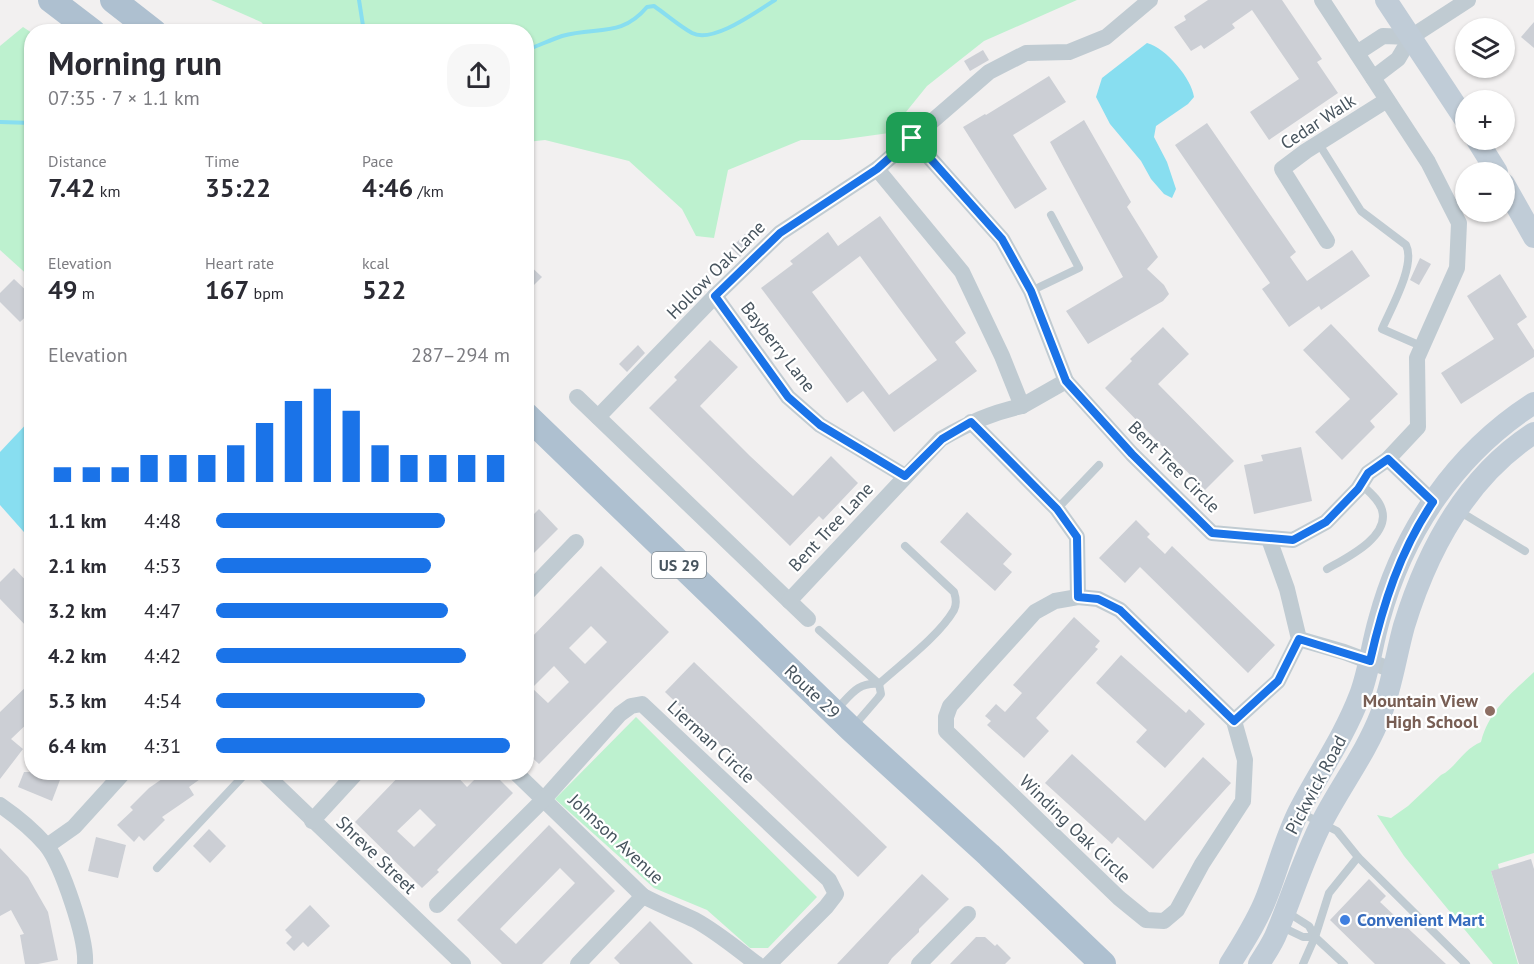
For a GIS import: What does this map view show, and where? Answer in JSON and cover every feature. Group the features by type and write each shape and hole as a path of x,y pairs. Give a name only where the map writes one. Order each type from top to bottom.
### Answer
{"main road":[{"path":"51,0 82,24"},
{"path":"113,0 144,24"},
{"name":"Route 29","path":"534,422 842,721 989,855 1103,964"}],"street":[{"path":"1066,381 1022,406 1002,356 962,272 877,169 989,72 1026,54 1069,52 1106,37 1150,0"},
{"name":"Bent Tree Circle","path":"912,138 1002,239 1031,291 1066,381 1132,454 1212,533 1293,540 1326,522 1361,484 1368,473 1388,459 1418,426 1417,358 1457,268 1460,223 1428,162 1322,0"},
{"path":"1386,0 1455,104"},
{"path":"1373,78 1398,59 1411,37 1468,0"},
{"path":"1357,53 1383,36 1411,37"},
{"name":"Cedar Walk","path":"1327,241 1282,169 1387,100"},
{"name":"Hollow Oak Lane","path":"598,417 715,296 780,233 877,169"},
{"path":"1515,203 1534,237"},
{"name":"Bayberry Lane","path":"715,296 788,397 820,425 905,476"},
{"path":"577,397 814,625"},
{"name":"Pickwick Road","path":"1230,964 1267,897 1283,846 1299,812 1345,731 1361,693 1379,619 1398,565 1419,522 1445,483 1482,443 1508,420 1534,403"},
{"name":"Bent Tree Lane","path":"789,601 942,439 994,412 1022,406"},
{"path":"971,422 1057,509 1077,537 1078,597"},
{"name":"Pickwick Road","path":"1259,964 1282,918 1322,822 1371,738 1395,671 1404,628 1420,578 1439,537 1469,494 1503,458 1534,433"},
{"path":"1388,459 1433,502"},
{"path":"1234,721 1278,681 1299,639 1287,589 1269,539"},
{"path":"534,586 576,542"},
{"name":"Winding Oak Circle","path":"1078,597 1098,599 1120,610 1234,721 1245,760 1243,801 1177,910 1164,921 1146,920 1119,898 946,731 945,717 950,706 1035,612 1055,601 1078,597"},
{"path":"1299,639 1395,671"},
{"name":"Lierman Circle","path":"437,904 544,799 621,714 631,706 642,704 830,880 836,894 769,964"},
{"path":"47,846 74,827 117,780"},
{"name":"Shreve Street","path":"271,780 463,964"},
{"path":"312,821 350,780"},
{"name":"Johnson Avenue","path":"524,780 643,896 695,921 757,964"},
{"path":"0,806 14,814 47,846 62,877 75,915 86,953 85,964"},
{"path":"578,964 643,896"},
{"path":"920,964 968,915"}],"lane":[{"path":"1318,144 1361,211 1406,245 1408,266 1382,329 1421,346"},
{"path":"1031,291 1079,268 1050,215"},
{"path":"1057,509 1099,465"},
{"path":"1327,569 1356,552 1374,537 1382,524 1383,511 1361,484"},
{"path":"1457,510 1525,551"},
{"path":"842,721 861,686 868,683 879,684 905,664 954,610 957,600 948,584 905,546"},
{"path":"814,625 879,684 881,694 878,698 842,721"},
{"path":"157,868 240,780"},
{"path":"1299,812 1337,831 1358,857 1466,964"},
{"path":"1303,964 1315,937 1329,893 1358,857"},
{"path":"1282,918 1303,937 1315,937"},
{"path":"1282,918 1309,926 1315,937 1344,964"}],"green space":[{"path":"211,0 1077,0 984,41 927,86 889,133 839,140 801,140 728,170 714,238 696,236 682,209 629,161 545,140 534,141 534,24 263,24"},
{"path":"24,28 24,272 0,250 0,46"},
{"name":"Mountain View High School","path":"1534,672 1534,853 1498,864 1499,869 1491,871 1518,964 1493,964 1404,856 1377,815 1391,818 1408,806 1474,745 1481,742 1495,712 1509,695"},
{"path":"636,717 817,897 768,948 750,948 707,910 654,888 555,799"}],"water":[{"path":"1147,43 1162,51 1177,65 1194,97 1188,104 1156,126 1154,137 1167,162 1176,189 1172,198 1164,194 1151,179 1141,161 1110,124 1096,97 1102,78"},
{"path":"24,426 24,532 0,505 0,452"}],"building":[{"path":"1208,0 1282,0 1322,59 1317,62 1338,93 1269,140 1250,112 1299,79 1252,10 1232,24 1235,28 1204,49 1201,45 1191,51 1174,27 1186,20 1184,16"},
{"path":"1534,22 1534,48 1521,37"},
{"path":"983,50 989,60 970,71 964,61"},
{"path":"1049,76 1066,102 1013,135 1047,189 1015,209 963,127"},
{"path":"1084,120 1131,202 1127,207 1158,257 1147,269 1164,285 1169,294 1163,301 1088,344 1066,311 1123,277 1050,142"},
{"path":"1207,123 1296,252 1290,257 1307,281 1352,250 1370,276 1321,310 1319,306 1289,327 1262,289 1270,283 1175,145"},
{"path":"880,216 966,333 955,342 977,371 894,432 863,391 847,403 761,288 793,264 790,261 828,232 838,246","holes":["860,256 937,360 889,395 812,292"]},
{"path":"748,231 757,240 740,257 731,248"},
{"path":"1420,258 1431,264 1419,285 1410,280"},
{"path":"534,270 542,277 534,285"},
{"path":"1500,274 1527,317 1517,324 1534,350 1534,357 1461,404 1441,373 1494,339 1467,296"},
{"path":"14,279 24,288 24,318 20,322 0,302 0,293"},
{"path":"1331,324 1398,394 1370,421 1375,427 1342,460 1315,432 1350,399 1303,350"},
{"path":"1163,327 1189,354 1158,384 1234,461 1205,490 1105,388 1132,361 1130,359"},
{"path":"710,340 738,367 700,406 750,456 793,496 831,456 858,483 823,520 819,516 790,546 649,408 677,380 674,377"},
{"path":"638,345 645,353 627,372 619,364"},
{"path":"1301,447 1312,501 1254,514 1244,465 1263,461 1261,455"},
{"path":"539,509 558,529 534,553 534,514"},
{"path":"967,512 1012,554 1003,564 1012,572 995,591 940,542"},
{"path":"1136,520 1150,534 1147,537 1165,554 1172,546 1275,645 1248,673 1140,567 1125,583 1099,558"},
{"path":"601,566 669,632 539,764 534,759 534,690 548,703 569,682 554,666 534,686 534,635","holes":["591,626 607,642 585,664 569,648"]},
{"path":"14,568 24,579 24,624 0,599 0,582"},
{"path":"1074,617 1100,641 1095,647 1098,649 1036,718 1049,731 1024,758 987,725 991,721 985,716 996,704 1005,712 1022,693 1013,685"},
{"path":"1121,655 1186,713 1189,709 1205,724 1165,768 1136,742 1147,730 1096,683"},
{"path":"694,662 887,847 858,877 665,692"},
{"path":"24,689 24,727 11,739 23,749 0,779 0,712"},
{"path":"1072,754 1145,821 1203,757 1231,783 1153,869 1118,837 1112,844 1045,783"},
{"path":"24,772 24,780 60,780 52,801 18,787"},
{"path":"160,780 199,780 189,787 194,795 162,817 165,820 144,841 139,836 134,842 117,825 133,810 130,807"},
{"path":"395,780 460,780 467,787 474,780 500,780 513,793 422,888 355,822","holes":["420,809 436,825 414,847 397,831"]},
{"path":"549,825 615,891 542,964 502,964 457,920","holes":["560,868 575,883 516,944 500,929"]},
{"path":"209,829 226,846 210,863 193,846"},
{"path":"96,837 126,845 118,878 88,871"},
{"path":"0,848 28,877 48,912 58,960 25,964 20,935 24,934 11,910 0,916"},
{"path":"1531,859 1534,869 1534,964 1519,964 1491,871"},
{"path":"922,874 949,899 919,929 919,932 888,964 837,964"},
{"path":"1369,879 1386,896 1380,902 1446,964 1375,964 1330,920"},
{"path":"310,905 330,926 308,947 303,942 294,951 286,943 292,937 285,930"},
{"path":"650,921 693,964 620,964 614,958"},
{"path":"976,937 985,937 995,946 997,944 1011,958 1005,964 950,964"}],"waterway":[{"path":"359,0 363,24"},
{"path":"534,47 562,36 618,27 637,17 647,7 654,6 692,33 711,34 735,25 775,0"},
{"path":"0,122 24,123"}],"place":[{"name":"Mountain View High School","path":"1490,711"},
{"name":"Convenient Mart","path":"1345,920"}],"route":[{"path":"912,138 1002,239 1031,291 1066,381 1132,454 1212,533 1293,540 1326,522 1358,489 1368,473 1388,459 1433,502 1419,522 1398,565 1379,619 1370,661 1299,639 1278,681 1234,721 1120,610 1098,599 1078,597 1077,537 1057,509 971,422 942,439 905,476 820,425 788,397 715,296 780,233 877,169 912,138"}]}
